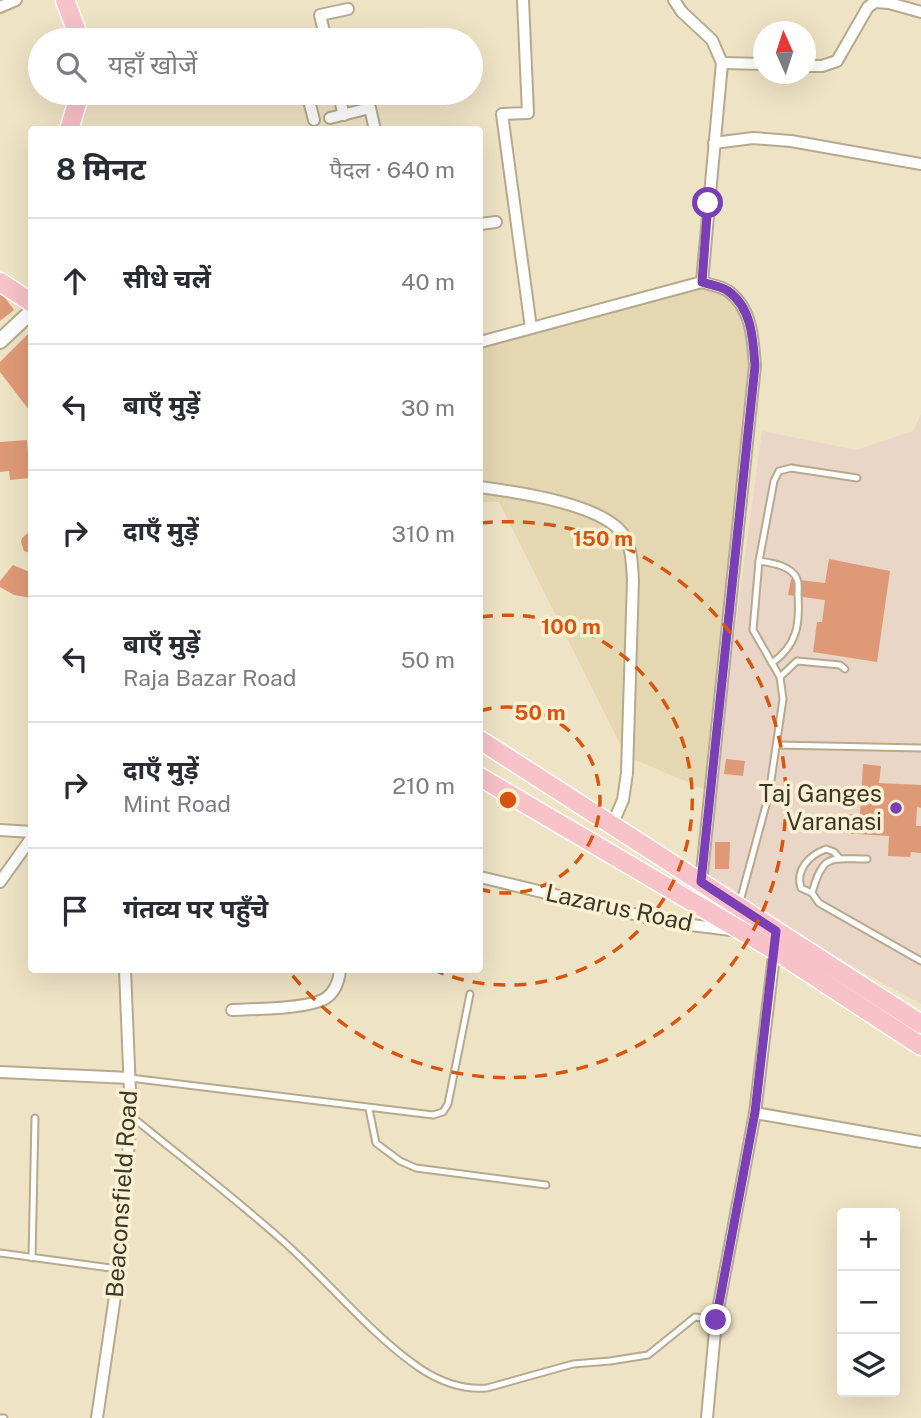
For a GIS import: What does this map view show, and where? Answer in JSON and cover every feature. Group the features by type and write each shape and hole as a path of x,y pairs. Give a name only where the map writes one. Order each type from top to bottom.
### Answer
{"main road":[{"path":"65,0 76,28"},
{"path":"70,126 76,105"},
{"path":"0,282 28,300"},
{"path":"483,742 921,1024"},
{"path":"483,779 774,950 921,1046"}],"street":[{"path":"0,7 16,0"},
{"path":"523,0 528,113 502,114 531,328"},
{"path":"674,0 682,12 712,40 722,63 702,282"},
{"path":"816,66 837,61 868,7 875,2 921,12"},
{"path":"323,28 320,15 348,9"},
{"path":"722,63 753,64"},
{"path":"310,105 314,120"},
{"path":"341,105 344,115"},
{"path":"330,118 370,108 373,126"},
{"path":"714,143 753,138 791,141 921,164"},
{"path":"483,224 496,222"},
{"path":"483,341 702,282 726,290 743,305 752,331 755,366 701,882"},
{"path":"0,341 28,315"},
{"path":"483,489 577,506 615,524 625,538 631,557 633,579 627,773 623,800 612,825"},
{"path":"0,830 28,834"},
{"path":"0,882 28,840"},
{"name":"Lazarus Road","path":"483,878 667,922 739,931"},
{"path":"739,931 744,910"},
{"path":"707,1418 716,1320 755,1112 776,931"},
{"name":"Beaconsfield Road","path":"97,1418 119,1269 131,1116 125,973"},
{"path":"232,1010 299,1005 324,1000 339,981 340,973"},
{"path":"0,1072 130,1078"},
{"path":"755,1112 921,1142"}],"lane":[{"path":"744,910 769,794 783,699 780,677 752,630 759,561 774,481 779,471 790,468 858,478"},
{"path":"759,561 788,569 797,579 799,608 794,639 786,652 772,663"},
{"path":"780,677 797,661 839,665 845,669"},
{"path":"777,745 921,748"},
{"path":"840,859 834,852 826,849 815,852 804,863 799,882 801,888 812,893 820,903 921,961"},
{"path":"812,893 822,866 832,859 867,859"},
{"path":"130,1078 433,1115 443,1112 448,1104 470,994"},
{"path":"369,1108 376,1143 408,1165 546,1185"},
{"path":"131,1116 284,1241 402,1353 426,1372 450,1384 486,1388 573,1364 610,1362 648,1354 695,1317 716,1320"},
{"path":"32,1258 35,1118"},
{"path":"0,1253 119,1269"}],"shaded area":[{"path":"702,282 726,290 743,305 755,366 711,792 626,756 499,502 483,502 483,341"},
{"path":"921,414 921,1004 701,882 762,431 856,450 913,431"}],"building":[{"path":"0,291 14,310 0,321"},
{"path":"28,334 28,409 0,372 0,362"},
{"path":"27,440 28,478 10,480 9,471 0,472 0,442"},
{"path":"28,533 28,552 24,551 22,538"},
{"path":"829,559 890,571 877,662 813,652 817,622 822,622 825,600 788,595 791,579 825,583"},
{"path":"13,565 28,571 28,597 14,595 0,587 0,581"},
{"path":"726,759 745,761 743,776 724,774"},
{"path":"863,764 881,766 879,783 921,785 921,808 917,807 916,826 921,826 921,853 911,852 910,857 888,856 889,836 840,833 842,814 860,815"},
{"path":"715,842 730,842 729,869 715,869"}],"place":[{"name":"Taj Ganges Varanasi","path":"896,808"}],"route":[{"path":"708,203 702,282 726,290 743,305 752,331 755,366 701,882 776,931 755,1112 716,1320"}]}
